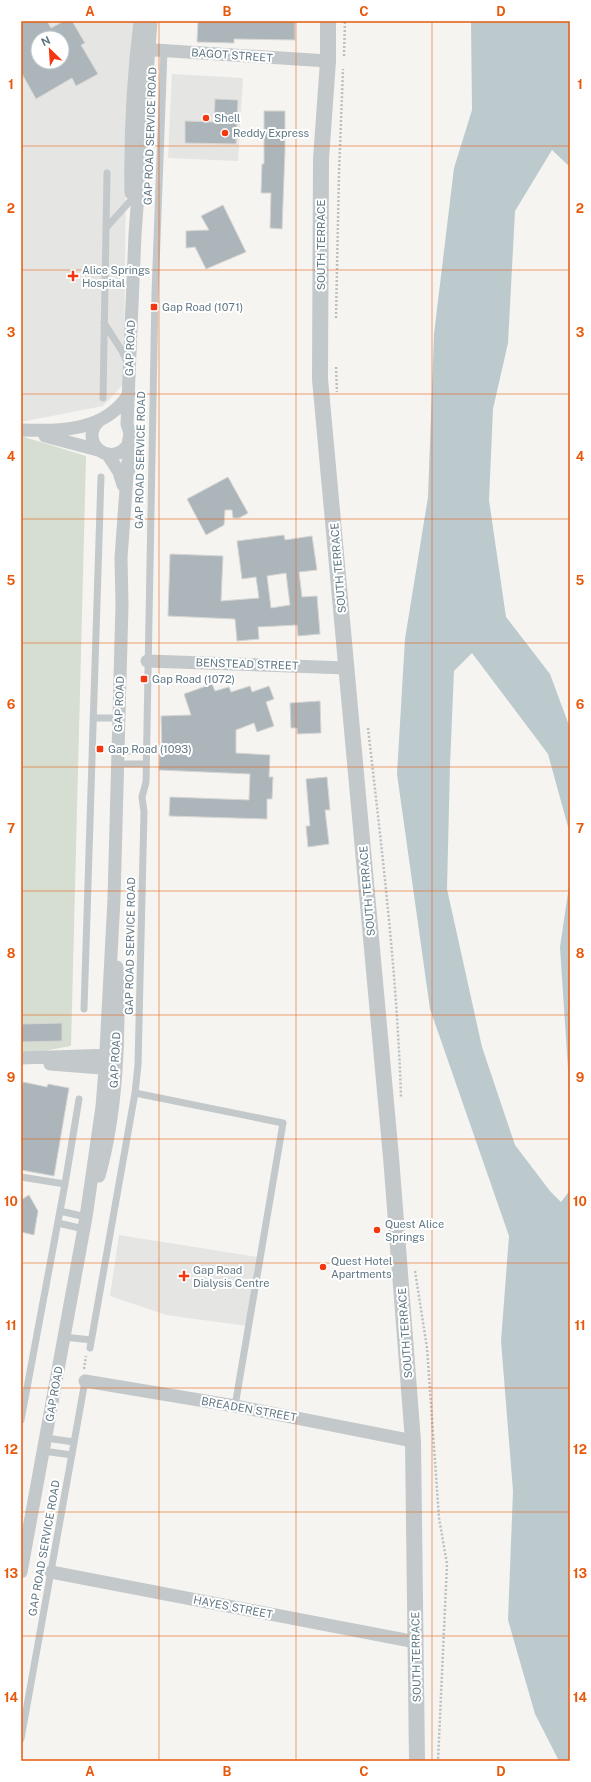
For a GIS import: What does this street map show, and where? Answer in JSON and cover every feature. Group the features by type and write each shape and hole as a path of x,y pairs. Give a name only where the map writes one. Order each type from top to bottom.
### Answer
{"street":[{"name":"GAP ROAD","path":"122,605 130,559 130,488 128,445 130,433 127,424 143,49 140,21"},
{"name":"GAP ROAD","path":"135,234 131,200 131,146 143,49 151,21"},
{"name":"SOUTH TERRACE","path":"328,21 336,60 321,159 320,378 391,1157 413,1441 418,1761"},
{"name":"BAGOT STREET","path":"143,49 336,60"},
{"path":"125,490 119,472 103,452 94,445 92,434 95,424 121,405 129,394"},
{"path":"21,429 54,431 70,430 102,419 119,418 127,424"},
{"path":"21,429 66,440 103,452 119,453 128,445"},
{"name":"GAP ROAD","path":"21,1572 85,1223 106,1152 111,1121 110,1055 122,605 121,558 128,461"},
{"name":"BENSTEAD STREET","path":"147,661 347,668"},
{"path":"21,1058 110,1055"},
{"path":"21,1062 110,1069"},
{"name":"BREADEN STREET","path":"85,1381 235,1406 413,1441"},
{"name":"HAYES STREET","path":"51,1572 416,1642"}],"lane":[{"name":"GAP ROAD SERVICE ROAD","path":"90,1344 135,1094 138,1065 144,812 142,802 146,782 147,661 155,294 164,50"},
{"path":"103,398 107,173"},
{"name":"GAP ROAD SERVICE ROAD","path":"106,228 131,200"},
{"path":"104,323 122,350 130,370"},
{"path":"84,1009 101,477"},
{"path":"93,718 119,718"},
{"path":"118,751 146,751"},
{"path":"118,764 146,764"},
{"path":"135,1094 283,1123 235,1406"},
{"path":"21,1420 66,1184 79,1099"},
{"path":"21,1177 66,1184"},
{"path":"60,1211 85,1223"},
{"path":"58,1223 85,1223"},
{"path":"64,1337 90,1344"},
{"name":"GAP ROAD SERVICE ROAD","path":"21,1739 85,1381"},
{"path":"44,1444 74,1442"},
{"path":"44,1444 72,1456"}],"path":[{"path":"336,60 345,21"},
{"path":"336,321 343,67"},
{"path":"335,360 337,399"},
{"path":"367,726 384,873 398,1033 401,1098"},
{"path":"415,1270 427,1348 439,1518 447,1564 438,1761"},
{"path":"85,1381 82,1380 90,1344"}],"shaded area":[{"name":"Alice Springs Hospital","path":"21,21 134,21 126,169 124,384 103,406 21,422"},
{"path":"471,21 570,21 570,167 552,150 515,211 508,343 493,409 489,500 506,617 550,674 570,728 570,834 548,754 472,653 454,671 447,889 482,1047 515,1145 550,1191 561,1202 570,1190 570,1761 559,1761 535,1714 508,1620 513,1491 501,1341 509,1236 430,1009 397,774 405,639 428,497 434,334 454,168 472,110"},
{"name":"Shell","path":"172,74 243,78 238,161 168,158"},
{"path":"21,436 86,456 71,1046 21,1055"},
{"path":"570,879 570,1147 568,1069 560,947"},
{"name":"Gap Road Dialysis Centre","path":"119,1235 258,1257 247,1326 166,1315 110,1296"}],"building":[{"path":"21,21 47,21 51,28 64,21 72,21 85,43 81,45 98,74 76,86 72,78 36,99 21,72"},
{"path":"198,21 295,21 295,40 234,39 234,43 197,42"},
{"name":"Reddy Express","path":"215,99 238,100 236,144 185,143 185,121 214,122"},
{"path":"264,111 285,111 282,229 270,228 271,193 261,193 262,164 264,164"},
{"path":"223,205 246,252 206,269 195,247 186,248 186,231 209,230 201,216"},
{"path":"228,477 248,513 239,518 233,518 232,510 225,510 224,525 206,535 187,499"},
{"path":"284,535 285,540 312,536 317,570 299,572 302,597 317,596 320,634 298,636 297,625 258,627 259,639 237,641 235,619 168,616 170,554 223,556 221,601 259,598 256,577 242,579 237,541","holes":["286,573 290,605 271,608 267,576"]},
{"path":"212,684 215,691 229,687 231,692 250,686 252,692 269,686 274,699 266,702 274,726 257,732 254,723 236,730 236,753 270,755 269,777 273,777 272,799 267,799 267,819 169,816 170,797 249,800 250,774 159,770 160,751 162,751 161,716 191,715 184,694"},
{"path":"320,701 321,733 297,734 297,728 291,728 290,703"},
{"path":"327,777 330,810 325,810 329,844 308,847 306,826 310,826 306,779"},
{"path":"62,1023 62,1041 21,1042 21,1024"},
{"path":"23,1082 47,1087 48,1084 69,1088 54,1176 21,1170 21,1092"},
{"path":"29,1195 38,1211 34,1235 21,1232 21,1200"}],"place":[{"name":"Shell","path":"206,118"},
{"name":"Reddy Express","path":"225,133"},
{"name":"Alice Springs Hospital","path":"73,276"},
{"name":"Gap Road (1071)","path":"154,307"},
{"name":"Gap Road (1072)","path":"144,679"},
{"name":"Gap Road (1093)","path":"100,749"},
{"name":"Quest Alice Springs","path":"377,1230"},
{"name":"Quest Hotel Apartments","path":"323,1267"},
{"name":"Gap Road Dialysis Centre","path":"184,1276"}]}
